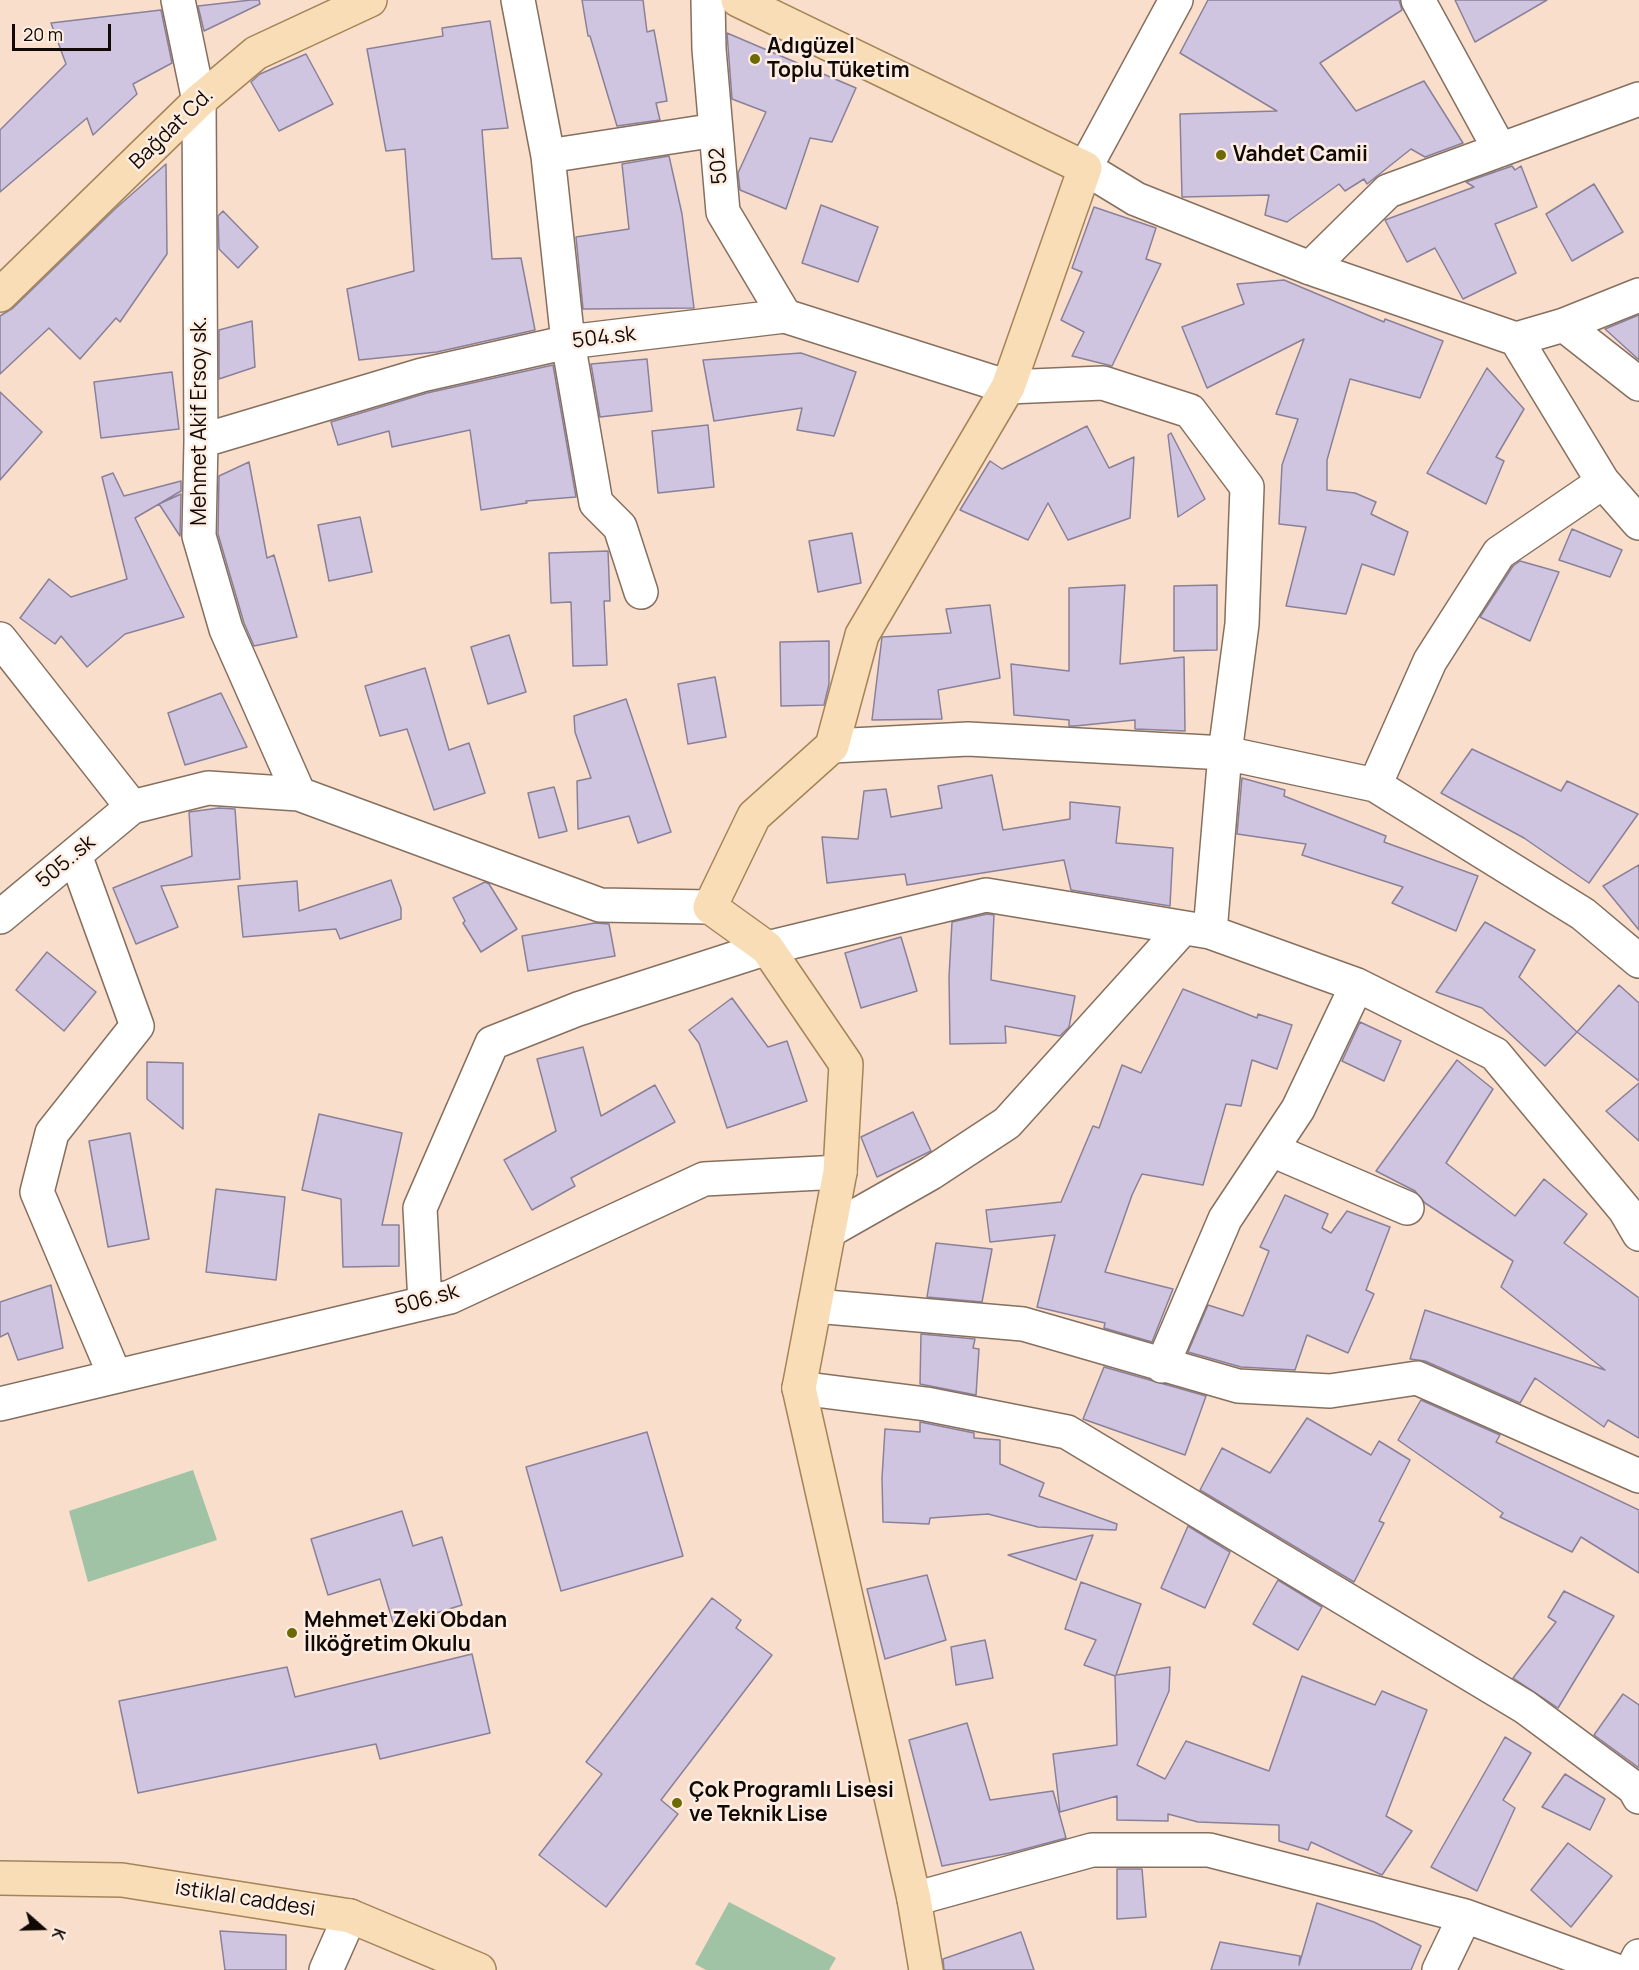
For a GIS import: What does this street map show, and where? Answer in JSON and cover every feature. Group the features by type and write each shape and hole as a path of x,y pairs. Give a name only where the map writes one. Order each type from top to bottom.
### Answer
{"main road":[{"name":"Bağdat Cd.","path":"0,296 199,101 256,53 370,0"},
{"path":"738,0 1084,168 1008,387 862,635 832,746 754,816 710,908 767,948 846,1064 840,1172 799,1388 914,1899 926,1970"},
{"name":"istiklal caddesi","path":"0,1878 122,1880 351,1916 479,1970"}],"street":[{"name":"Mehmet Akif Ersoy sk.","path":"178,0 199,101 201,441 199,536 226,629 299,794"},
{"path":"518,0 548,156 568,342 596,503 620,527 641,592"},
{"name":"502","path":"708,0 723,212 785,316"},
{"path":"1176,0 1084,168 1136,199 1310,268 1516,339 1564,326 1639,296"},
{"path":"1418,0 1500,150"},
{"path":"1310,268 1388,191 1639,99"},
{"path":"548,156 716,130"},
{"name":"504.sk","path":"201,441 422,375 568,342 785,316 1008,387 1103,384 1190,411 1247,487 1242,624 1225,753 1196,930"},
{"path":"1564,326 1639,384"},
{"path":"1516,339 1603,482 1639,523"},
{"path":"1375,785 1430,661 1499,553 1603,482"},
{"path":"0,639 132,807 208,788 299,794 600,905 710,908"},
{"path":"832,746 968,739 1225,753 1375,785 1583,914 1639,961"},
{"name":"505..sk","path":"0,918 132,807"},
{"path":"75,855 137,1026 52,1133 38,1192 115,1376"},
{"path":"425,1303 420,1208 492,1043 578,1009 767,948 986,895 1196,930 1357,985 1495,1054 1634,1214"},
{"path":"829,1231 931,1173 1007,1123 1196,930"},
{"path":"1162,1366 1225,1220 1298,1109 1357,985"},
{"path":"1272,1150 1407,1208"},
{"name":"506.sk","path":"0,1404 450,1297 704,1179 840,1172"},
{"path":"815,1306 1023,1324 1162,1366 1238,1386 1319,1390 1417,1378 1639,1476"},
{"path":"799,1388 926,1404 1067,1432 1525,1707 1634,1788 1639,1797"},
{"path":"914,1899 1092,1850 1209,1850 1465,1916 1614,1970"},
{"path":"326,1970 351,1916"},
{"path":"1439,1970 1465,1916"},
{"path":"1632,1970 1639,1956"}],"green space":[{"path":"193,1470 217,1540 88,1582 69,1511"},
{"path":"729,1902 836,1958 829,1970 706,1970 695,1964"}],"building":[{"path":"259,0 260,4 204,31 198,6"},
{"path":"582,0 643,0 647,32 654,30 667,101 656,103 660,120 617,126 590,36 588,36"},
{"path":"1208,0 1399,0 1402,10 1320,63 1356,111 1424,81 1463,143 1425,157 1411,149 1367,184 1364,179 1345,191 1339,184 1287,222 1265,215 1269,195 1182,197 1180,114 1277,111 1180,53"},
{"path":"1455,0 1547,0 1475,42"},
{"path":"161,10 172,63 133,84 137,94 93,135 87,118 0,192 0,130 66,64 51,23"},
{"path":"490,21 508,128 482,130 492,259 521,258 535,330 437,352 359,360 347,289 414,271 405,149 386,151 367,49 443,36 442,28"},
{"path":"727,33 856,88 832,142 810,138 786,209 740,190 738,173 766,112 732,99"},
{"path":"306,54 333,104 279,131 251,82 260,74"},
{"path":"669,156 682,214 694,308 583,309 576,237 629,229 622,164"},
{"path":"166,164 167,254 120,322 116,318 80,359 49,328 0,374 0,316 13,308 115,209"},
{"path":"1512,166 1515,170 1521,166 1537,207 1495,224 1516,273 1463,299 1435,248 1407,262 1385,220 1474,187 1466,182"},
{"path":"1594,184 1623,232 1572,261 1546,214"},
{"path":"821,205 878,227 858,282 802,263"},
{"path":"1094,207 1156,228 1146,259 1161,264 1112,366 1072,356 1084,332 1061,320 1082,272 1072,268"},
{"path":"223,211 258,247 238,268 219,249 218,216"},
{"path":"1284,280 1384,322 1385,319 1443,341 1420,398 1350,379 1327,460 1327,490 1355,493 1376,502 1371,514 1408,532 1394,575 1362,564 1346,614 1286,606 1306,527 1279,524 1282,465 1298,419 1276,414 1304,339 1207,388 1182,327 1244,304 1237,284"},
{"path":"1639,315 1639,360 1605,329"},
{"path":"252,321 255,367 219,379 219,330"},
{"path":"801,353 856,372 834,436 797,430 802,408 714,421 703,360"},
{"path":"647,359 652,411 600,417 591,364"},
{"path":"553,365 576,497 526,501 527,503 481,510 470,430 392,447 389,431 338,445 331,422 427,393"},
{"path":"1487,368 1524,409 1496,457 1504,461 1486,504 1427,473"},
{"path":"172,372 179,429 101,438 94,382"},
{"path":"0,392 42,432 0,480"},
{"path":"708,425 714,487 658,493 652,431"},
{"path":"1087,426 1109,468 1134,457 1130,518 1068,540 1048,503 1028,540 960,510 990,461 1002,469"},
{"path":"1171,433 1205,499 1178,517 1168,435"},
{"path":"249,462 267,558 274,555 297,637 254,646 244,623 218,534 219,476"},
{"path":"113,473 124,496 181,481 181,491 135,518 184,617 125,634 87,667 61,636 55,644 20,618 49,579 71,597 127,579 102,477"},
{"path":"181,494 180,536 159,504"},
{"path":"360,517 372,572 329,581 318,525"},
{"path":"1572,529 1622,550 1610,577 1559,560"},
{"path":"852,533 861,583 818,592 809,541"},
{"path":"608,551 610,601 604,601 607,665 573,666 571,602 551,603 549,553"},
{"path":"1520,561 1559,572 1530,641 1480,617 1513,566"},
{"path":"1125,585 1120,664 1184,657 1185,731 1135,729 1135,720 1069,726 1069,720 1014,715 1011,664 1069,671 1069,588"},
{"path":"1217,585 1217,650 1174,651 1174,586"},
{"path":"990,605 1000,678 938,690 942,719 872,720 882,637 951,633 946,609"},
{"path":"509,635 526,692 488,704 471,647"},
{"path":"829,641 829,684 824,705 781,706 780,642"},
{"path":"425,668 449,750 469,743 485,793 434,810 407,729 380,736 365,686"},
{"path":"715,677 726,737 688,744 678,684"},
{"path":"221,693 247,747 185,765 168,713"},
{"path":"626,699 671,832 638,843 629,816 578,829 577,781 591,778 575,732 574,716"},
{"path":"1472,749 1561,791 1567,781 1638,814 1589,883 1524,838 1441,793"},
{"path":"992,775 1003,830 1070,819 1070,802 1120,807 1116,843 1173,848 1170,906 1071,890 1064,860 907,885 905,874 827,883 822,837 858,839 864,791 886,789 891,817 942,808 938,786"},
{"path":"1242,778 1285,790 1284,796 1386,836 1384,842 1478,876 1456,931 1392,903 1403,887 1302,855 1306,844 1237,834"},
{"path":"554,787 567,831 539,838 528,793"},
{"path":"219,808 235,809 240,879 161,886 178,927 136,944 113,888 192,856 189,812"},
{"path":"1639,865 1639,930 1603,886"},
{"path":"391,880 401,908 401,919 340,939 336,929 243,937 238,886 297,881 299,911"},
{"path":"485,882 489,884 517,929 481,952 463,923 465,921 453,898"},
{"path":"987,914 994,915 991,980 1075,996 1069,1027 1060,1036 1005,1026 1006,1043 950,1044 949,977 952,922"},
{"path":"1485,922 1535,950 1519,977 1577,1032 1545,1066 1482,1008 1436,992"},
{"path":"595,923 609,924 615,956 528,971 522,936"},
{"path":"901,937 917,991 861,1008 845,953"},
{"path":"47,952 96,992 64,1031 16,990"},
{"path":"1619,985 1639,1003 1639,1081 1577,1032"},
{"path":"1183,989 1257,1018 1258,1014 1292,1025 1277,1069 1252,1060 1241,1106 1226,1104 1203,1185 1142,1174 1132,1195 1105,1272 1173,1289 1152,1342 1104,1328 1105,1323 1037,1307 1055,1235 990,1242 986,1210 1061,1202 1093,1126 1099,1128 1122,1065 1141,1073"},
{"path":"732,998 768,1047 787,1041 807,1101 727,1128 699,1043 689,1030"},
{"path":"1360,1022 1401,1041 1384,1081 1342,1061"},
{"path":"583,1047 601,1116 655,1085 675,1122 571,1178 575,1186 532,1210 504,1160 556,1131 537,1059"},
{"path":"1457,1060 1493,1089 1446,1163 1515,1216 1544,1179 1587,1214 1564,1243 1639,1298 1639,1438 1608,1420 1604,1427 1535,1378 1520,1403 1425,1361 1410,1359 1425,1310 1605,1370 1501,1287 1513,1261 1425,1203 1415,1191 1376,1171"},
{"path":"147,1062 183,1063 183,1129 147,1099"},
{"path":"1639,1083 1639,1141 1606,1111"},
{"path":"913,1112 931,1151 877,1177 861,1137"},
{"path":"319,1114 402,1133 382,1225 399,1225 399,1266 343,1267 341,1199 302,1190"},
{"path":"130,1133 149,1239 108,1247 89,1141"},
{"path":"216,1189 285,1197 276,1280 206,1272"},
{"path":"1285,1195 1328,1214 1322,1228 1331,1233 1347,1211 1390,1227 1366,1290 1374,1294 1348,1353 1307,1335 1295,1370 1241,1367 1188,1352 1208,1305 1243,1316 1269,1251 1260,1247"},
{"path":"936,1243 992,1249 982,1302 927,1297"},
{"path":"51,1285 63,1348 18,1360 8,1333 0,1337 0,1302"},
{"path":"921,1334 975,1339 973,1348 979,1349 976,1395 920,1384"},
{"path":"1104,1367 1206,1396 1185,1455 1083,1419"},
{"path":"1421,1400 1500,1435 1496,1442 1639,1510 1639,1573 1581,1537 1572,1552 1500,1517 1503,1513 1398,1440"},
{"path":"1307,1418 1371,1455 1379,1441 1410,1460 1379,1521 1384,1523 1354,1582 1200,1490 1222,1448 1270,1473"},
{"path":"920,1422 974,1433 974,1438 1000,1440 1000,1464 1044,1483 1039,1496 1117,1524 1116,1530 1038,1527 988,1514 930,1518 929,1524 883,1522 882,1478 885,1429 920,1432"},
{"path":"647,1432 683,1556 561,1591 526,1467"},
{"path":"402,1511 413,1546 442,1537 462,1605 394,1626 380,1579 328,1595 311,1539"},
{"path":"1188,1526 1230,1552 1205,1608 1161,1588"},
{"path":"1093,1535 1076,1580 1008,1555"},
{"path":"927,1575 946,1640 885,1659 867,1589"},
{"path":"1278,1580 1322,1607 1298,1650 1253,1624"},
{"path":"1081,1582 1141,1604 1116,1675 1170,1667 1169,1691 1137,1765 1165,1779 1186,1741 1269,1771 1302,1676 1375,1705 1382,1691 1427,1710 1386,1816 1412,1831 1382,1875 1311,1842 1308,1850 1279,1841 1279,1825 1198,1822 1168,1814 1168,1821 1117,1820 1117,1796 1060,1812 1053,1754 1117,1745 1115,1676 1084,1665 1096,1640 1065,1629"},
{"path":"1564,1591 1614,1616 1558,1708 1513,1678 1556,1622 1548,1617"},
{"path":"712,1598 741,1620 736,1628 772,1655 661,1800 678,1814 606,1907 539,1855 602,1774 586,1762"},
{"path":"985,1640 993,1678 956,1685 951,1647"},
{"path":"472,1654 490,1733 380,1759 376,1744 138,1793 119,1701 287,1667 295,1697"},
{"path":"1623,1694 1639,1705 1639,1768 1594,1735"},
{"path":"967,1723 990,1800 1053,1791 1066,1838 1010,1853 942,1866 909,1740"},
{"path":"1505,1737 1531,1753 1503,1800 1515,1808 1477,1891 1431,1867"},
{"path":"1565,1774 1605,1799 1590,1830 1542,1807"},
{"path":"1568,1843 1612,1876 1571,1927 1531,1890"},
{"path":"1117,1869 1142,1869 1146,1917 1117,1919"},
{"path":"1317,1903 1374,1922 1421,1946 1411,1970 1211,1970 1220,1942 1300,1956 1299,1965"},
{"path":"220,1931 286,1935 286,1970 225,1970"},
{"path":"1021,1932 1034,1970 944,1970 943,1959"}],"place":[{"name":"Adıgüzel Toplu Tüketim","path":"755,59"},
{"name":"Vahdet Camii","path":"1221,155"},
{"name":"Mehmet Zeki Obdan İlköğretim Okulu","path":"292,1633"},
{"name":"Çok Programlı Lisesi ve Teknik Lise","path":"677,1803"}]}
